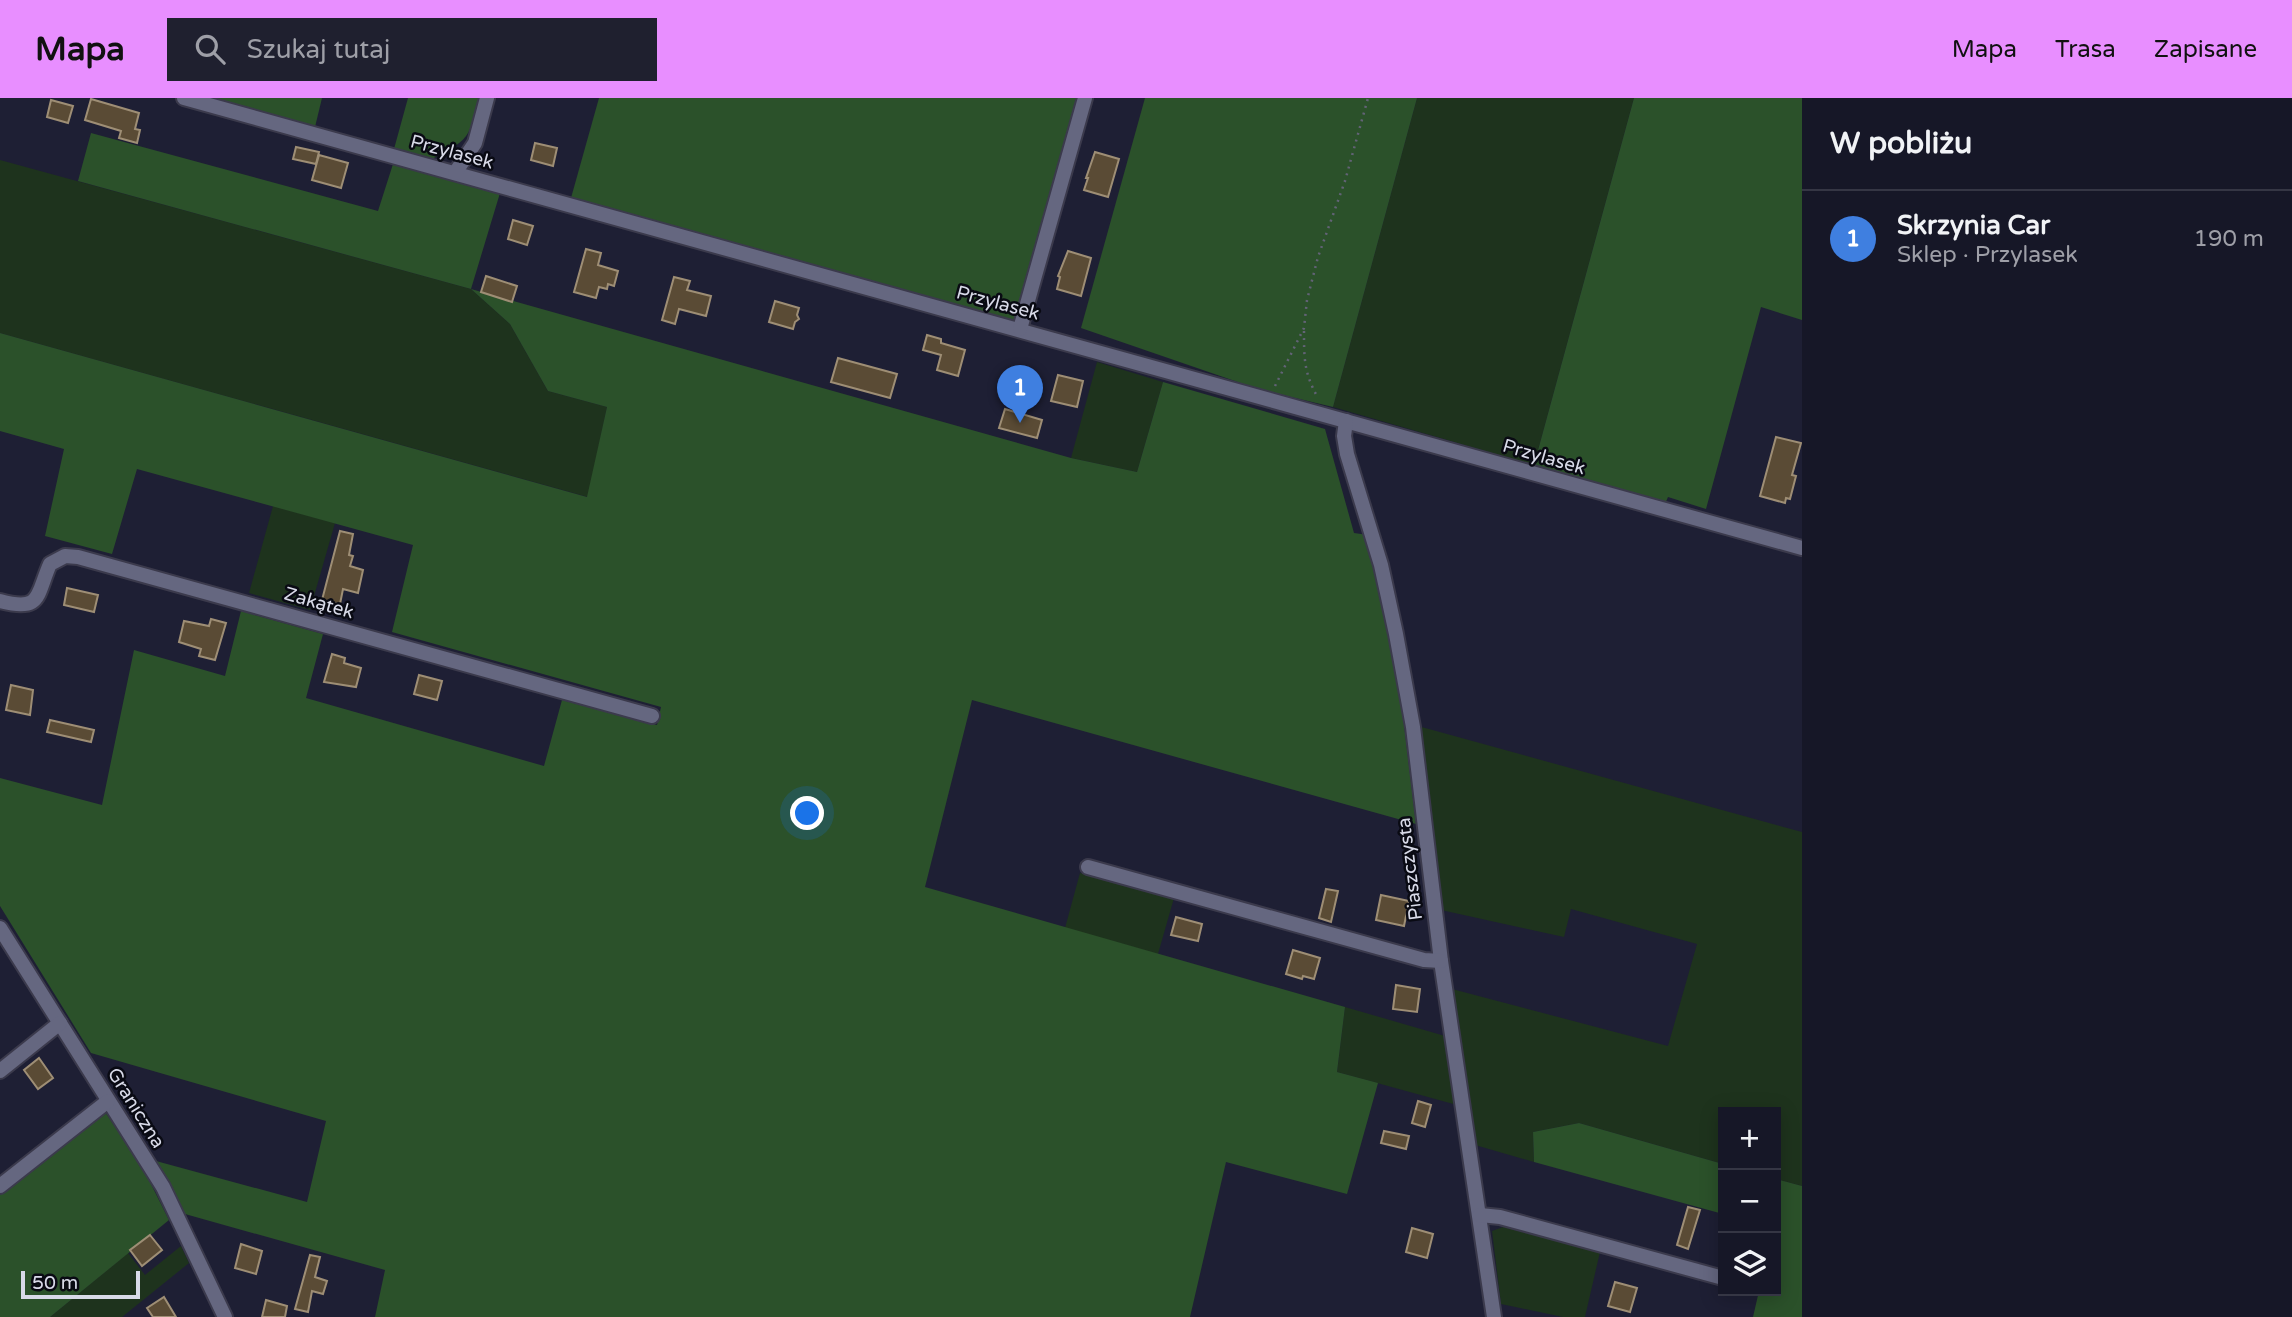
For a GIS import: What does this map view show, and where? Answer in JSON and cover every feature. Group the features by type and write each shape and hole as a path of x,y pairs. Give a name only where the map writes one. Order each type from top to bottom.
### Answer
{"street":[{"name":"Przylasek","path":"184,98 1802,548"},
{"path":"455,173 475,143 487,98"},
{"path":"1020,329 1085,98"},
{"name":"Piaszczysta","path":"1346,421 1344,436 1347,454 1381,565 1413,727 1441,961 1494,1317"},
{"name":"Zakątek","path":"0,601 18,605 31,604 38,598 50,564 65,556 78,556 652,716"},
{"path":"1088,867 1424,960 1441,961"},
{"name":"Graniczna","path":"0,928 163,1187 225,1317"},
{"path":"0,1071 60,1023"},
{"path":"0,1186 108,1101"},
{"path":"1480,1215 1500,1217 1718,1277"}],"path":[{"path":"1326,415 1304,366 1307,300 1368,98"},
{"path":"1269,398 1304,328"}],"green space":[{"path":"212,98 322,98 315,127"},
{"path":"408,98 480,98 466,136 454,147 432,159 394,149"},
{"path":"599,98 1079,98 1015,323 571,198"},
{"path":"1145,98 1417,98 1333,407 1258,389 1081,328"},
{"path":"1417,98 1634,98 1534,465 1333,407"},
{"path":"1634,98 1802,98 1802,320 1761,307 1706,509 1668,497 1665,504 1534,465"},
{"path":"91,133 378,211 393,164 500,193 471,289 78,181"},
{"path":"0,160 471,289 510,324 548,391 607,407 588,497 0,333"},
{"path":"471,289 1071,458 1137,472 1163,382 1325,429 1354,533 1368,535 1388,619 1399,683 1416,824 972,700 925,887 1345,1007 1337,1072 1378,1083 1347,1194 1226,1162 1190,1317 375,1317 385,1270 185,1214 156,1161 307,1202 326,1121 91,1053 0,906 0,778 102,805 134,650 225,676 241,611 323,634 306,698 544,766 562,700 657,725 661,707 392,632 413,545 137,469 112,554 45,536 64,449 0,431 0,333 587,497 607,407 548,391 510,324"},
{"path":"1097,362 1163,382 1137,472 1071,458"},
{"path":"273,506 335,523 310,610 249,593"},
{"path":"1418,726 1802,832 1802,1186 1781,1180 1781,1107 1718,1107 1718,1163 1579,1123 1533,1132 1534,1162 1475,1145 1452,989 1668,1046 1697,944 1571,909 1564,937 1441,910"},
{"path":"1080,873 1174,898 1158,954 1065,928"},
{"path":"1345,1007 1445,1036 1457,1105 1337,1072"},
{"path":"104,1110 147,1176 169,1220 50,1317 0,1317 0,1195"},
{"path":"1579,1123 1718,1163 1718,1213 1534,1162 1533,1132"},
{"path":"1781,1180 1802,1186 1802,1317 1753,1317 1758,1296 1781,1296"},
{"path":"1503,1227 1600,1252 1585,1317 1563,1317 1501,1304 1492,1231"},
{"path":"181,1246 189,1263 122,1317 50,1317 128,1253 145,1275"}],"building":[{"path":"91,99 139,113 135,129 140,130 137,143 119,138 121,131 85,120"},
{"path":"51,100 73,106 68,123 47,117"},
{"path":"535,143 557,148 553,166 531,160"},
{"path":"296,147 319,152 316,164 293,159"},
{"path":"1095,152 1119,159 1108,197 1084,190"},
{"path":"319,155 348,163 341,188 312,180"},
{"path":"513,220 533,226 527,245 508,239"},
{"path":"586,249 601,253 598,265 618,271 614,286 608,284 607,289 599,287 596,298 574,292"},
{"path":"1068,251 1091,258 1081,296 1057,289 1058,276"},
{"path":"486,276 517,286 512,302 481,292"},
{"path":"674,277 690,281 687,290 711,296 706,316 679,309 675,324 662,320"},
{"path":"775,301 799,308 799,319 793,329 769,322"},
{"path":"927,335 941,339 941,343 965,350 958,376 937,370 941,355 923,350"},
{"path":"838,358 897,374 890,398 831,382"},
{"path":"1058,375 1083,381 1077,407 1051,401"},
{"path":"1005,409 1042,420 1037,438 999,428"},
{"path":"1776,437 1801,443 1792,475 1796,476 1790,499 1786,498 1785,503 1760,496"},
{"path":"340,531 353,534 350,566 363,570 358,593 343,589 340,604 322,600"},
{"path":"67,588 98,595 94,612 64,605"},
{"path":"211,619 226,623 215,660 199,656 201,649 179,642 184,621 209,626"},
{"path":"332,654 345,658 344,663 361,668 356,687 324,682"},
{"path":"419,675 442,681 437,700 414,694"},
{"path":"11,685 33,690 30,715 6,710"},
{"path":"50,720 94,730 91,742 47,732"},
{"path":"1326,889 1338,891 1331,922 1319,918"},
{"path":"1381,895 1409,901 1404,926 1376,920"},
{"path":"1176,917 1202,924 1198,941 1171,935"},
{"path":"1293,950 1320,958 1314,979 1303,976 1302,979 1286,974"},
{"path":"1396,985 1420,989 1417,1012 1393,1009"},
{"path":"39,1058 53,1078 38,1089 24,1070"},
{"path":"1418,1101 1431,1105 1425,1127 1412,1123"},
{"path":"1384,1131 1409,1136 1406,1149 1381,1143"},
{"path":"1688,1207 1700,1210 1688,1249 1677,1245"},
{"path":"1412,1228 1433,1234 1427,1258 1406,1252"},
{"path":"150,1235 162,1250 142,1266 130,1250"},
{"path":"241,1244 262,1251 256,1274 235,1268"},
{"path":"310,1255 320,1257 315,1277 327,1281 323,1294 312,1291 308,1312 295,1309"},
{"path":"1615,1282 1637,1288 1630,1312 1608,1306"},
{"path":"164,1297 176,1317 153,1317 147,1308"},
{"path":"266,1300 287,1306 285,1317 262,1317"}],"place":[{"name":"Skrzynia Car","path":"1020,423"}]}
